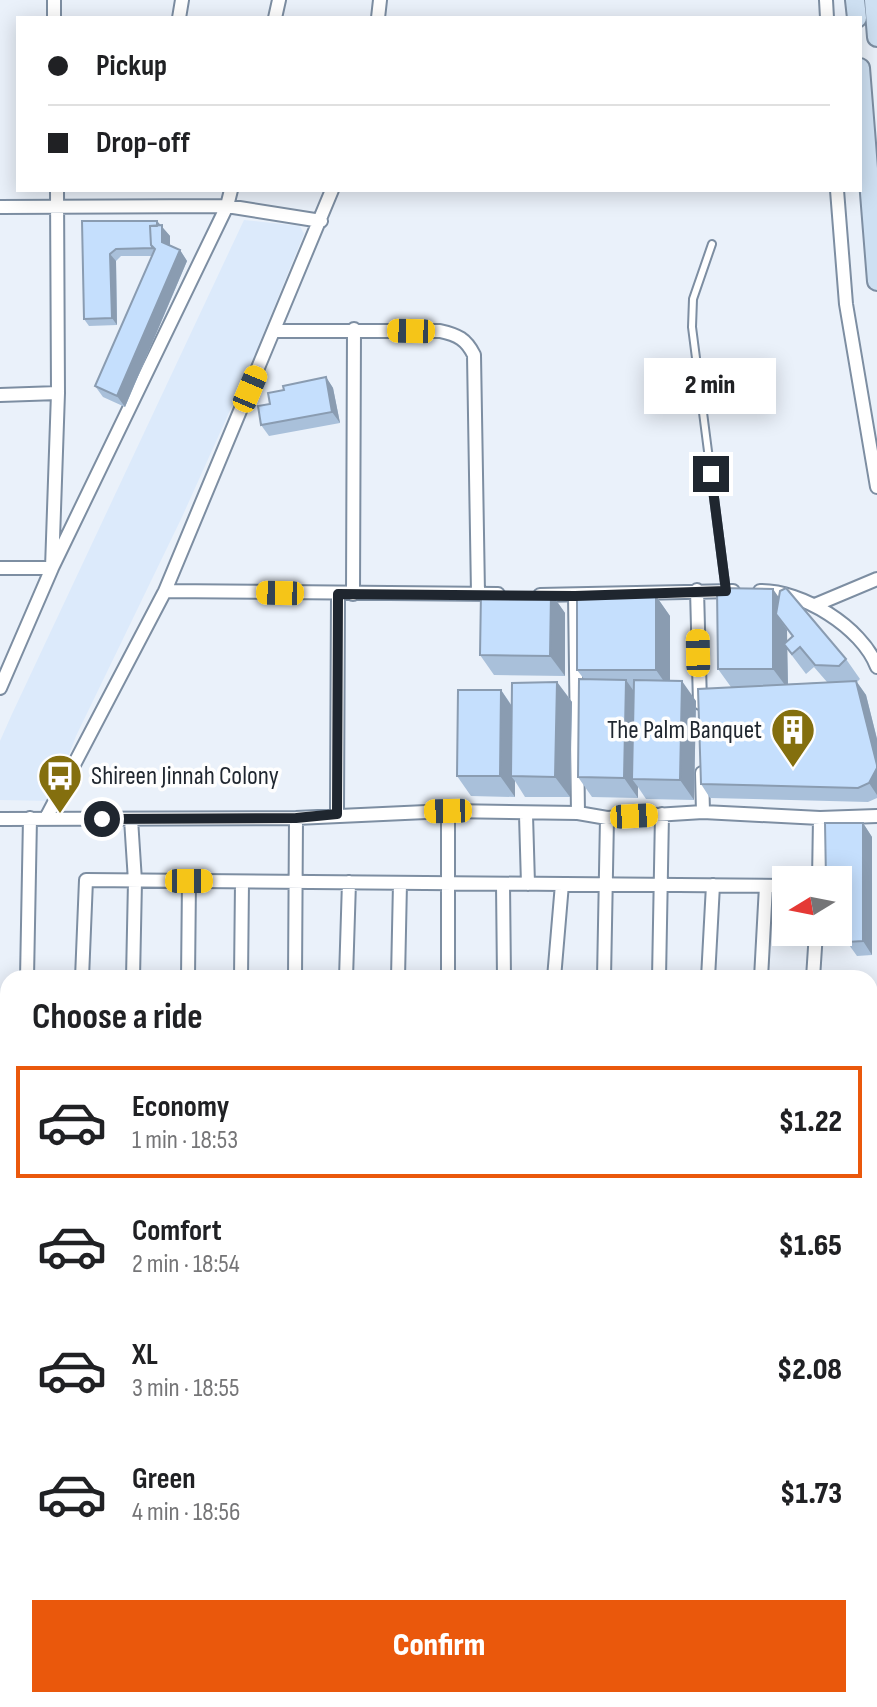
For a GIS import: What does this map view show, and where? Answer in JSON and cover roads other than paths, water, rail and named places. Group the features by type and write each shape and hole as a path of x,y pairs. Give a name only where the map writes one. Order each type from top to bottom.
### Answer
{"main road":[{"path":"874,0 877,37"},
{"path":"862,93 877,281"}],"street":[{"path":"52,568 58,393 57,192"},
{"path":"143,204 146,192"},
{"path":"0,688 52,568 227,206 230,192"},
{"path":"46,818 165,591 331,192"},
{"path":"837,192 846,304 877,487"},
{"path":"0,207 227,206 321,221"},
{"path":"275,331 354,329 456,335 467,342 474,355 478,593"},
{"path":"353,594 354,329"},
{"path":"0,395 58,393"},
{"path":"0,568 52,568"},
{"path":"815,605 877,579"},
{"path":"697,590 700,717"},
{"path":"519,595 575,596 697,590 768,591 794,595 815,605 841,624 876,663"},
{"path":"165,591 505,594"},
{"path":"337,814 338,594"},
{"path":"575,596 578,813"},
{"path":"701,764 703,812"},
{"path":"448,811 448,970"},
{"path":"0,819 296,818 448,811 526,815 578,813 607,818 703,812 820,818 877,816"},
{"path":"659,970 662,814"},
{"path":"526,815 528,884"},
{"path":"27,970 30,818"},
{"path":"295,970 296,818"},
{"path":"604,970 607,818"},
{"path":"819,866 820,818"},
{"path":"131,819 135,881 133,970"},
{"path":"82,970 86,880 772,886"},
{"path":"188,970 189,881"},
{"path":"241,970 242,882"},
{"path":"346,970 349,882"},
{"path":"398,970 400,883"},
{"path":"503,884 504,970"},
{"path":"555,970 562,884"},
{"path":"708,970 713,885"},
{"path":"761,970 766,886"},
{"path":"814,970 815,946"}],"lane":[{"path":"712,244 693,299 692,327 726,591"}],"place":[{"name":"The Palm Banquet","path":"793,769"},
{"name":"Shireen Jinnah Colony","path":"60,815"}]}
